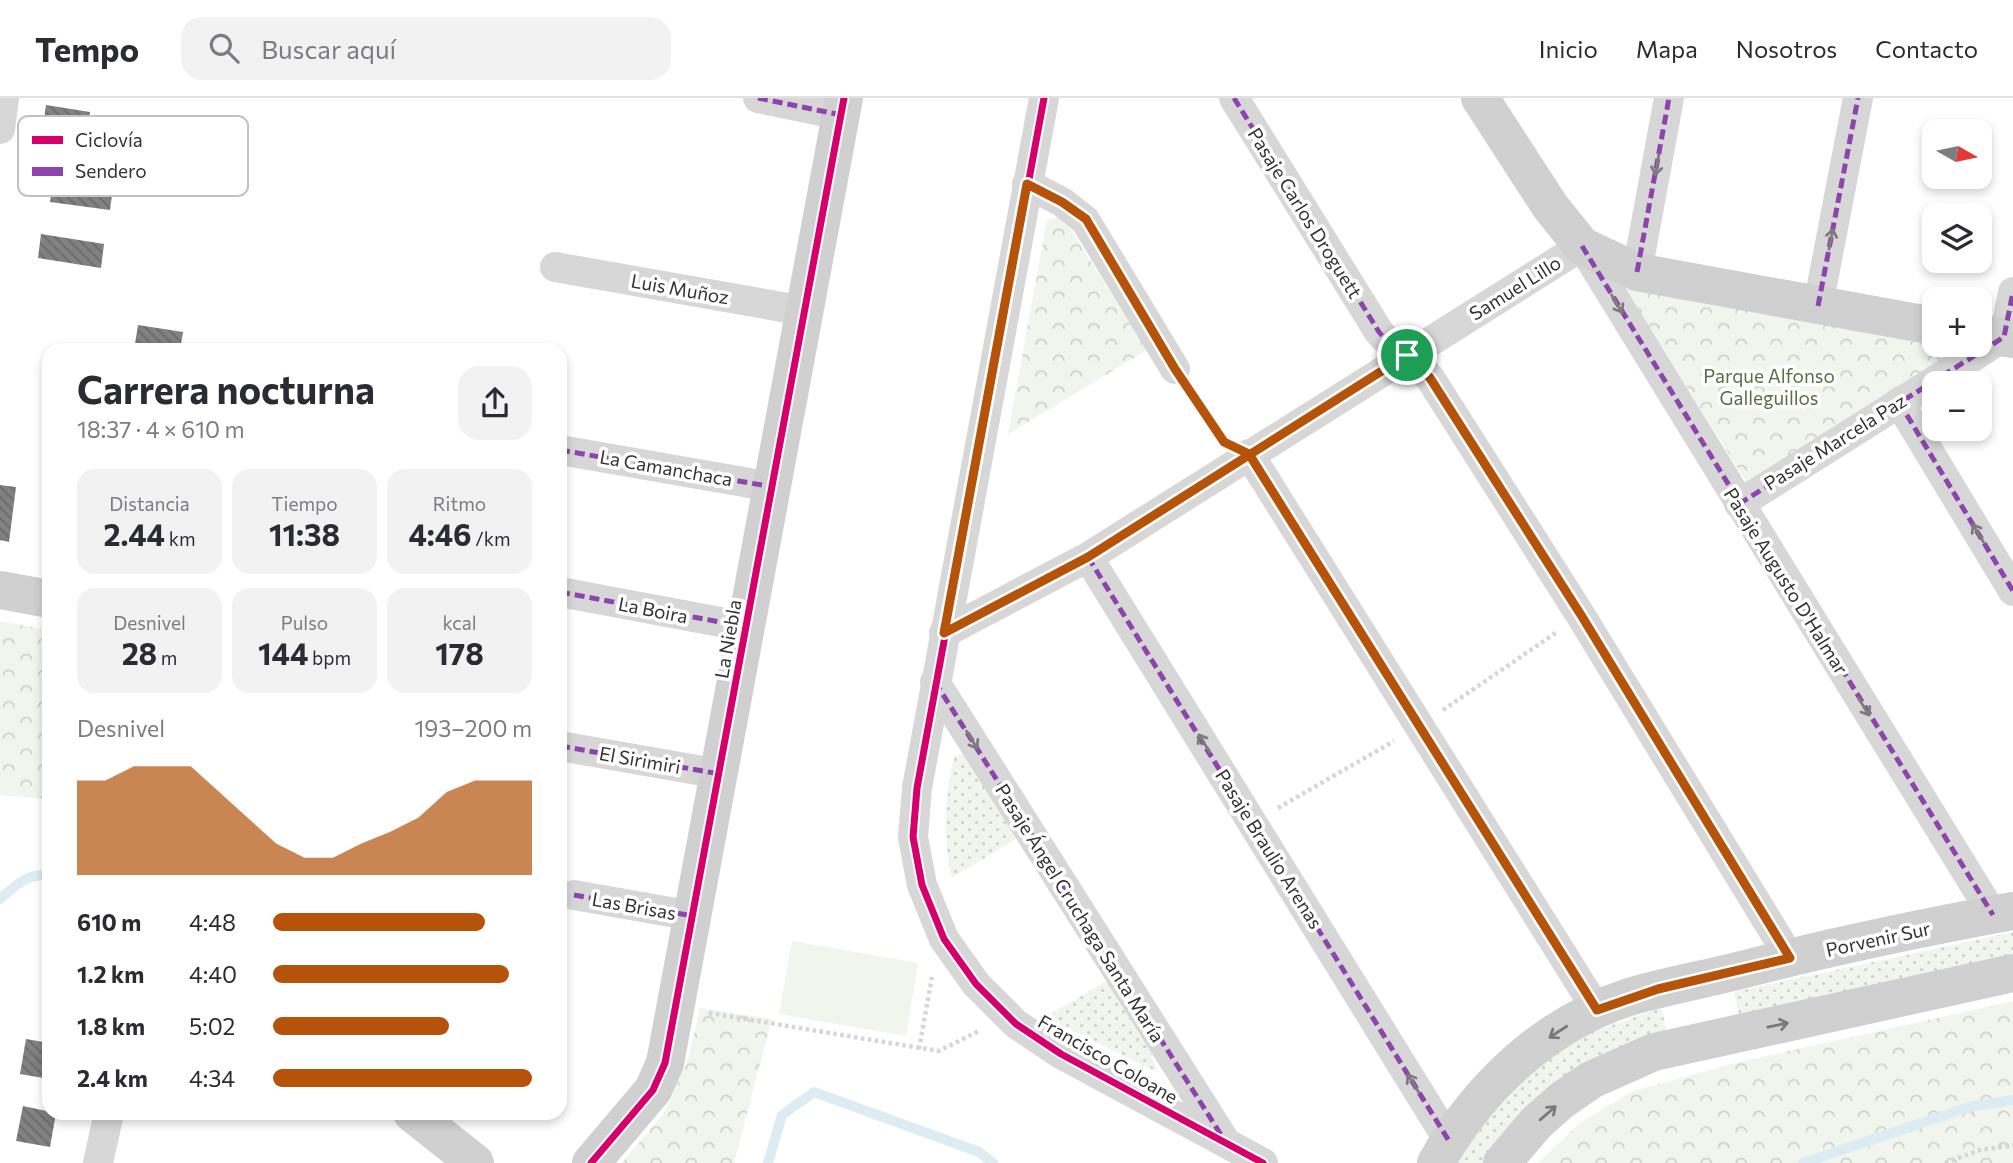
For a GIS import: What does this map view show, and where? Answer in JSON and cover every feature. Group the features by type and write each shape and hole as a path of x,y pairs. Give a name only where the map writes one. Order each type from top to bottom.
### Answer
{"street":[{"path":"758,98 843,107"},
{"name":"Francisco Coloane","path":"1044,98 917,789 913,837 922,885 940,931 976,984 1012,1019 1061,1054 1263,1163"},
{"name":"Pasaje Carlos Droguett","path":"1234,98 1378,332 1388,344 1407,355 1430,378 1581,615 1790,958"},
{"path":"1480,98 1550,206 1582,246 1637,272 1922,324"},
{"path":"1637,272 1669,98"},
{"path":"1818,306 1858,98"},
{"name":"La Niebla","path":"592,1163 653,1090 665,1063 843,107"},
{"path":"1027,184 1062,202 1086,219 1175,369"},
{"name":"Samuel Lillo","path":"944,633 1088,557 1582,246"},
{"name":"Pasaje Augusto D'Halmar","path":"1582,246 1739,504 2003,913"},
{"name":"Luis Muñoz","path":"555,267 805,311"},
{"path":"1999,337 2013,292"},
{"name":"Pasaje Marcela Paz","path":"1739,504 1999,337"},
{"path":"1899,402 2013,591"},
{"name":"La Camanchaca","path":"567,451 773,487"},
{"path":"1249,454 1597,1010"},
{"name":"Pasaje Braulio Arenas","path":"1088,557 1442,1152"},
{"path":"0,590 42,598"},
{"name":"La Boira","path":"567,593 747,627"},
{"name":"Pasaje Ángel Cruchaga Santa María","path":"935,682 1226,1143"},
{"name":"El Sirimiri","path":"567,747 720,774"},
{"name":"Las Brisas","path":"574,895 693,916"},
{"name":"Porvenir Sur","path":"1442,1152 1472,1108 1508,1069 1562,1029 1597,1010 1637,995 1790,958 2003,913"},
{"path":"1502,1163 1536,1123 1562,1100 1591,1080 1654,1052 2013,973"},
{"path":"1690,983 1711,1039"},
{"path":"98,1163 108,1120"},
{"path":"421,1120 475,1163"}],"path":[{"path":"1175,369 1224,442 1249,454"},
{"path":"919,1049 940,931"},
{"path":"677,1008 939,1051 960,1038 1012,1019"},
{"path":"1945,1163 1980,1150 2013,1145"}],"green space":[{"path":"1062,216 1147,350 1008,434 1047,220"},
{"name":"Parque Alfonso Galleguillos","path":"1624,288 1922,343 1922,357 1954,357 1931,371 1922,371 1922,377 1747,483"},
{"path":"0,621 42,629 42,798 0,795"},
{"path":"968,753 1017,838 952,878 946,831 948,788 954,756"},
{"path":"2013,932 2013,959 1740,1019 1734,992"},
{"path":"792,941 918,963 906,1036 779,1014"},
{"path":"1108,980 1147,1040 1157,1072 1046,1017"},
{"path":"2013,1001 2013,1163 1538,1163 1581,1122 1633,1091 1736,1063"},
{"path":"700,1008 772,1019 734,1163 622,1163 664,1113 689,1056"},
{"path":"1661,1008 1668,1034 1484,1163 1458,1163 1499,1107 1555,1055 1594,1032"}],"building":[{"path":"46,105 90,112 89,116 44,116"},
{"path":"51,196 112,196 110,210 50,202"},
{"path":"41,234 104,244 101,268 38,258"},
{"path":"138,325 183,332 181,343 135,343"},
{"path":"0,485 16,487 9,542 0,540"},
{"path":"26,1039 42,1042 42,1078 20,1074"},
{"path":"23,1106 42,1110 42,1120 55,1120 50,1147 16,1141"}],"waterway":[{"path":"0,899 28,878 42,875"},
{"path":"768,1163 782,1115 814,1092 979,1152 993,1163"},
{"path":"1803,1163 1969,1107 2013,1100"}],"marked path":[{"path":"758,98 841,115"},
{"path":"1234,98 1379,332 1430,378 1581,616 1790,958"},
{"path":"1637,272 1669,98"},
{"path":"1818,306 1858,98"},
{"path":"1027,184 1062,202 1085,220 1175,369"},
{"path":"1582,246 1993,915"},
{"path":"1739,504 2004,337 2013,292"},
{"path":"1899,402 2013,591"},
{"path":"567,451 773,487"},
{"path":"1249,454 1597,1010"},
{"path":"1088,557 1449,1141"},
{"path":"567,593 747,627"},
{"path":"935,682 1223,1138"},
{"path":"567,747 720,774"},
{"path":"574,895 693,916"}],"cycle path":[{"path":"591,1163 653,1090 665,1063 844,98"},
{"path":"1044,98 917,788 913,837 922,885 944,939 976,984 1016,1024 1061,1054 1263,1163"}],"route":[{"path":"1407,355 1249,454 1088,557 944,633 1027,184 1062,202 1086,219 1175,369 1224,442 1249,454 1597,1010 1658,989 1790,958 1581,615 1430,378 1407,355"}]}
